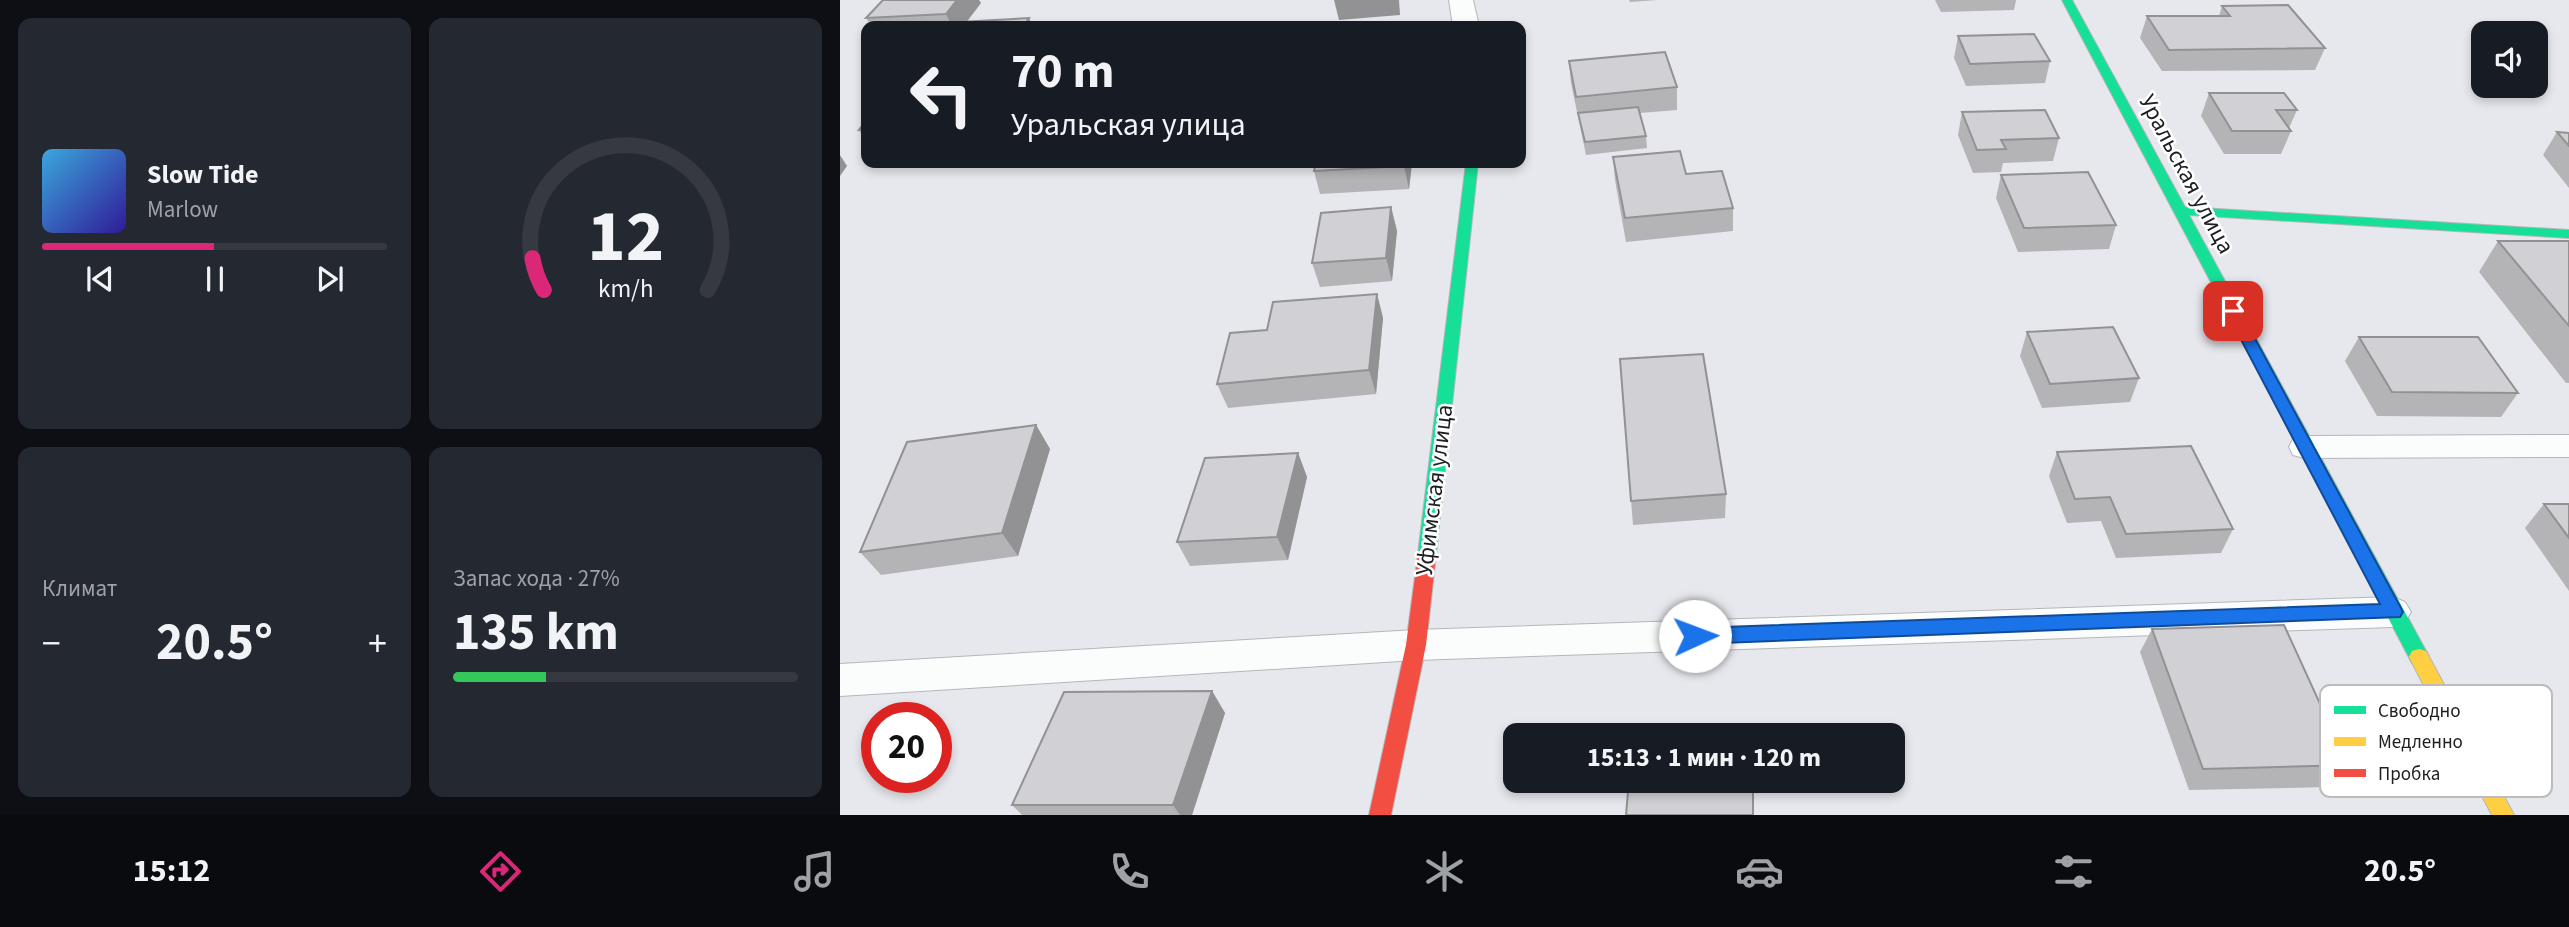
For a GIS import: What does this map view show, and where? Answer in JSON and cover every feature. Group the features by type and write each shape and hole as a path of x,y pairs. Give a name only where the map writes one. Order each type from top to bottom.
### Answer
{"main road":[{"name":"Уральская улица","path":"2067,0 2182,211 2304,447 2433,685"},
{"name":"Уфимская улица","path":"1380,815 1416,645 1471,168"},
{"path":"2182,211 2569,234"},
{"name":"Уральская улица","path":"2493,797 2503,815"}],"street":[{"path":"1461,0 1465,21"}],"lane":[{"path":"2304,447 2569,446"},
{"path":"840,680 1416,645 2393,612"}],"building":[{"path":"883,0 957,0 946,14 866,18"},
{"path":"2288,5 2325,48 2169,50 2147,16 2230,16 2222,6"},
{"path":"1029,18 1027,21 977,21"},
{"path":"2034,34 2050,61 1970,64 1958,36"},
{"path":"1665,52 1677,87 1576,97 1569,61"},
{"path":"2209,93 2284,93 2297,110 2276,110 2291,131 2232,131"},
{"path":"1638,107 1646,136 1585,142 1578,113"},
{"path":"2045,110 2059,138 2001,140 2006,149 1977,150 1962,112"},
{"path":"2557,132 2569,133 2569,146"},
{"path":"1680,151 1686,174 1722,171 1733,208 1625,218 1613,157"},
{"path":"1315,168 1368,168 1314,171"},
{"path":"2088,172 2116,225 2024,228 2001,175"},
{"path":"1391,207 1386,258 1312,263 1321,213"},
{"path":"2498,241 2569,241 2569,326"},
{"path":"1377,294 1369,370 1217,384 1230,333 1267,330 1273,302"},
{"path":"2113,327 2139,378 2050,384 2027,332"},
{"path":"2359,337 2478,337 2518,393 2392,392"},
{"path":"1703,354 1726,494 1631,501 1620,359"},
{"path":"1036,425 1002,533 860,552 907,442"},
{"path":"2191,446 2233,529 2126,534 2110,497 2075,499 2057,452"},
{"path":"1298,453 1277,537 1177,542 1205,458"},
{"path":"2544,504 2569,504 2569,538"},
{"path":"2284,625 2320,704 2320,766 2203,769 2152,629"},
{"path":"1212,691 1173,805 1012,805 1064,692"},
{"path":"1628,793 1753,793 1753,815 1626,815"}],"traffic: fast":[{"path":"2067,0 2419,657"},
{"path":"1427,554 1471,168"},
{"path":"2182,211 2569,234"}],"traffic: slow":[{"path":"2419,657 2434,685"},
{"path":"2493,797 2503,815"}],"traffic: jam":[{"path":"1380,815 1416,645 1427,554"}],"route":[{"path":"1695,636 2393,612 2233,311"}]}
